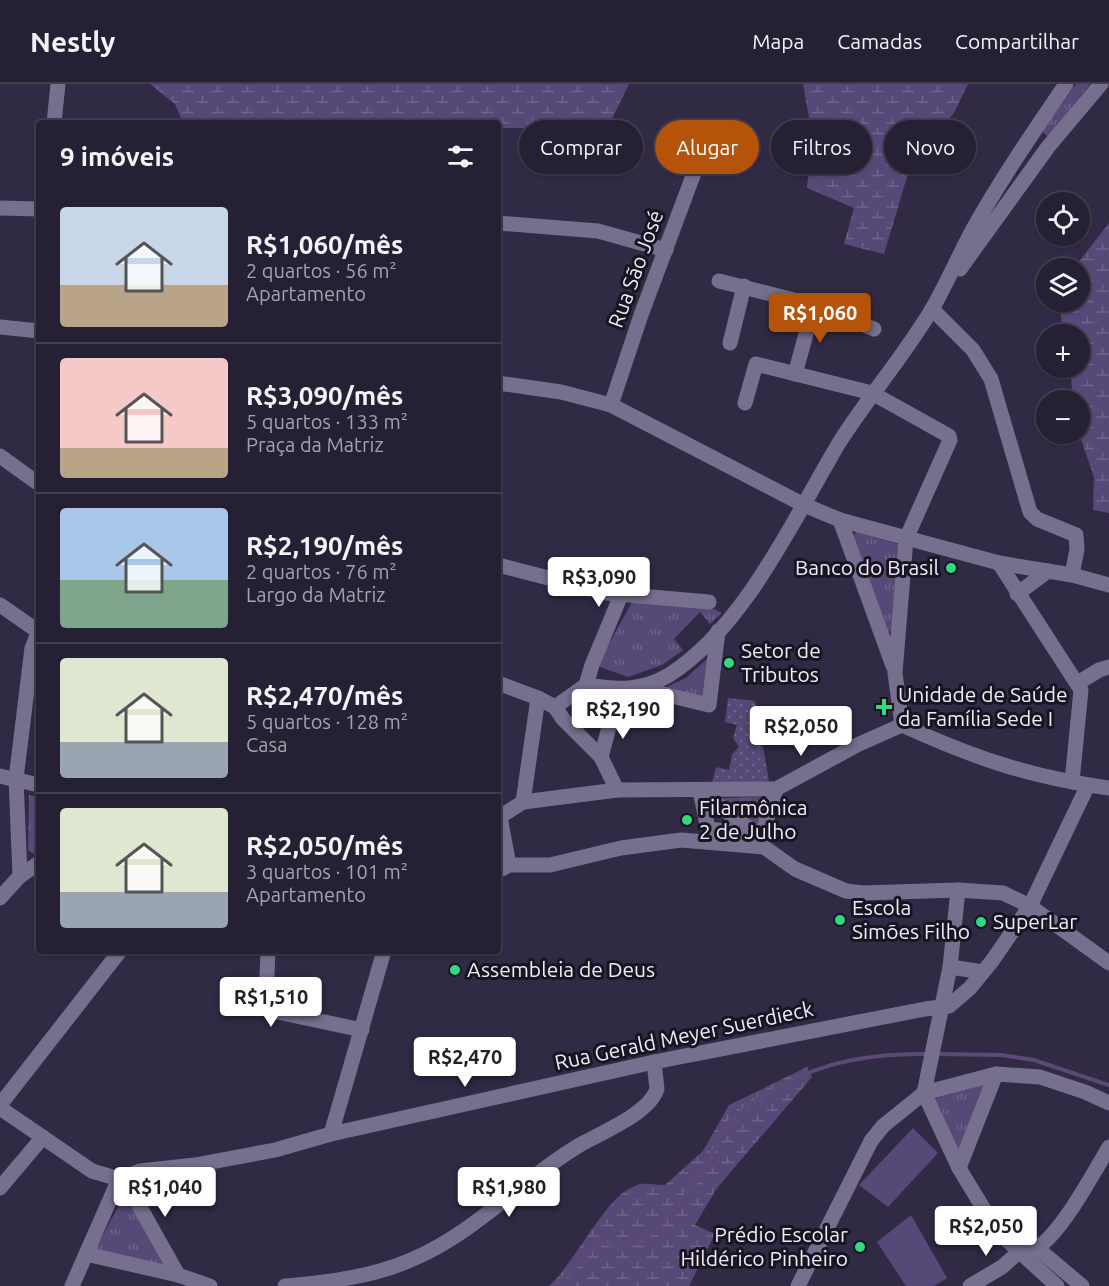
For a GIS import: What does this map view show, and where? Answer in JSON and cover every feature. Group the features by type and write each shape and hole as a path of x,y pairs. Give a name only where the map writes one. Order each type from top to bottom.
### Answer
{"street":[{"path":"54,120 58,84"},
{"path":"586,686 619,690 650,684 669,675 694,654 736,611 768,565 802,504 872,393 879,388 932,309 974,228 1032,133 1066,84"},
{"path":"945,284 979,246 1048,147 1101,84"},
{"path":"1032,133 1048,147"},
{"name":"Rua São José","path":"611,405 694,174"},
{"path":"0,208 36,209"},
{"path":"501,222 598,231 666,250"},
{"path":"720,281 814,305 874,329"},
{"path":"730,343 744,286"},
{"path":"795,374 814,305"},
{"path":"932,309 973,350 992,379 1030,512 1045,522 1075,533 1078,544 1072,575"},
{"path":"0,327 36,330"},
{"path":"745,403 756,364 872,393 949,436 950,440 906,539 896,674 902,725"},
{"path":"501,384 561,392 611,405 802,504 840,520 999,563 1072,575 1109,585"},
{"path":"0,456 36,482"},
{"path":"840,520 896,674"},
{"path":"999,563 1081,690 1072,782"},
{"path":"501,566 621,595 709,602"},
{"path":"1017,594 1048,571"},
{"path":"555,707 586,686 592,665 621,595"},
{"path":"0,605 36,629"},
{"path":"636,687 709,705 717,631"},
{"path":"20,876 16,779 32,648 36,638"},
{"path":"1078,683 1099,669 1109,667"},
{"path":"501,684 555,707 563,719 601,757 617,790"},
{"path":"601,757 619,690"},
{"path":"523,802 538,698"},
{"path":"501,816 523,802 617,790 776,789 856,745 902,725 982,760 1025,774 1109,788"},
{"path":"0,776 36,784"},
{"path":"939,1009 957,1001 983,972 1030,906 1088,785"},
{"path":"760,840 776,789"},
{"path":"700,791 795,869 846,891 863,894 958,890 1002,893 1030,906 1109,963"},
{"path":"700,791 708,829 760,840"},
{"path":"501,837 504,868 550,865 621,848 681,840 760,840"},
{"path":"0,898 20,876 36,865"},
{"path":"958,890 950,967 939,1009 924,1093 959,1168 997,1231 1057,1286"},
{"path":"118,954 0,1106 92,1171 121,1178 178,1275"},
{"path":"268,954 266,997 268,1010 362,1030"},
{"path":"331,1134 383,954"},
{"path":"950,967 983,972"},
{"name":"Rua Gerald Meyer Suerdieck","path":"121,1178 140,1171 195,1165 275,1150 331,1134 654,1062 925,1009 939,1009"},
{"path":"285,1286 356,1277 387,1270 427,1253 464,1232 562,1156 645,1107 657,1089 654,1062"},
{"path":"959,1168 996,1074"},
{"path":"798,1286 871,1141 884,1126 924,1093 996,1074 1040,1077 1085,1092 1109,1103"},
{"path":"0,1188 43,1137"},
{"path":"970,1286 1002,1267 1020,1251 1037,1248 1104,1168 1109,1147"},
{"path":"72,1286 121,1178"},
{"path":"1037,1248 1082,1286"},
{"path":"86,1254 178,1275 210,1286"}],"green space":[{"path":"150,84 629,84 611,120 519,120 519,128 501,128 501,120 182,120 175,104"},
{"path":"803,84 968,84 948,120 884,120 884,174 909,174 884,254 844,244 854,208 807,188 808,174 872,174 872,120 809,120"},
{"path":"1076,84 1090,84 1048,137 1042,131"},
{"path":"1109,223 1109,513 1093,510 1094,477 1082,444 1090,444 1090,390 1072,390 1071,378 1090,378 1090,324 1063,324 1060,312 1090,312 1090,258 1082,258"},
{"path":"857,532 898,544 892,630 888,632 853,535"},
{"path":"632,602 708,606 722,613 710,624 700,612 674,639 683,650 662,665 628,677 600,667 598,664"},
{"path":"708,658 706,699 662,689 686,678"},
{"path":"728,698 755,701 769,781 744,785 711,786 716,767 729,770 732,754 739,747 733,738 737,725 725,722"},
{"path":"29,795 36,796 36,854 28,850"},
{"path":"767,797 760,827 721,800 723,798"},
{"path":"807,1067 812,1077 717,1188 695,1225 715,1234 689,1286 549,1286 614,1201 625,1191 640,1184 665,1185 703,1151 729,1105"},
{"path":"986,1082 958,1151 933,1099"},
{"path":"913,1128 938,1153 888,1207 859,1185"},
{"path":"126,1192 167,1267 95,1250"},
{"path":"911,1215 947,1278 934,1286 906,1286 877,1242"}],"waterway":[{"path":"553,1286 601,1242 626,1245 641,1241 648,1236 695,1183 728,1124 763,1096 785,1083 830,1065 877,1056 930,1054"},
{"path":"937,1054 1001,1055 1034,1060 1109,1085"}],"place":[{"name":"Banco do Brasil","path":"951,568"},
{"name":"Setor de Tributos","path":"729,663"},
{"name":"Unidade de Saúde da Família Sede I","path":"884,707"},
{"name":"Filarmônica 2 de Julho","path":"687,820"},
{"name":"Escola Simões Filho","path":"840,920"},
{"name":"SuperLar","path":"981,922"},
{"name":"Assembleia de Deus","path":"455,970"},
{"name":"Prédio Escolar Hildérico Pinheiro","path":"860,1247"}]}
